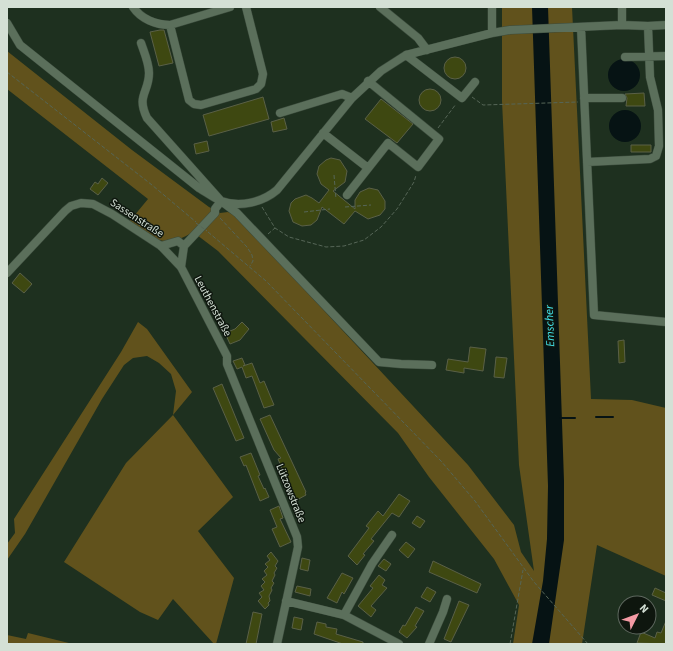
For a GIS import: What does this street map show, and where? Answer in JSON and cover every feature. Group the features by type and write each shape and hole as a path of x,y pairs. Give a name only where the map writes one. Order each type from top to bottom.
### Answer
{"street":[{"path":"133,7 146,19 162,25 170,25 206,11 230,7"},
{"path":"170,25 189,100 194,104 201,105 256,89 261,84 263,74 246,7"},
{"path":"380,7 418,38 427,50"},
{"path":"492,7 492,33"},
{"path":"622,7 622,25"},
{"path":"7,23 20,46 199,188 222,201 237,213 379,362 432,365"},
{"path":"141,43 149,73 142,98 142,107 147,118 222,201 248,203 259,202 269,197 277,190 352,98 368,81 406,55 492,33 510,30 622,25 666,25"},
{"path":"648,26 650,77 658,110 659,146 656,156"},
{"path":"581,27 594,315 666,322"},
{"path":"406,55 462,98 475,82"},
{"path":"625,57 666,56"},
{"path":"347,195 388,143 418,166 439,139 368,81"},
{"path":"280,113 342,94 352,98"},
{"path":"584,100 622,98"},
{"path":"323,133 368,168"},
{"path":"587,162 650,159 666,154"},
{"path":"181,267 184,246 214,213 215,209 222,201"},
{"name":"Sassenstraße","path":"7,273 65,211 71,206 81,203 93,204 112,214 161,246 181,267"},
{"path":"161,246 178,241 184,246"},
{"name":"Leuthenstraße","path":"181,267 227,356"},
{"name":"Lützowstraße","path":"227,356 227,364 298,537 298,547 277,644"},
{"path":"344,614 372,564 392,535"},
{"path":"429,644 447,599"},
{"path":"286,601 344,614 399,644"}],"path":[{"path":"7,72 152,185 196,223 250,266 441,461 475,501 534,582 569,625 588,644"},
{"path":"467,92 483,105 584,100"},
{"path":"433,134 455,107 458,95"},
{"path":"259,202 276,228 290,237 326,247 344,246 364,240 381,227 397,209 414,182 418,166"},
{"path":"334,175 336,200"},
{"path":"345,207 371,205"},
{"path":"304,212 330,209"},
{"path":"214,213 250,251 253,261 250,266"},
{"path":"261,238 276,228"},
{"path":"510,644 524,568"}],"shaded area":[{"path":"502,7 572,7 591,399 632,400 666,408 666,576 597,545 582,644 513,644 519,605 494,559 429,477 398,433 218,251 193,232 174,240 160,240 145,233 129,222 148,199 7,89 7,51 132,150 209,207 220,213 228,212 236,216 468,465 514,525 521,552 534,571 519,465 502,101"},
{"path":"138,322 147,329 192,392 173,415 176,391 171,374 159,363 147,356 133,358 124,365 102,399 25,534 7,560 7,544 15,533 14,519 121,352"},
{"path":"173,415 233,497 198,531 234,578 216,644 214,644 173,599 158,620 140,612 64,562 126,463"},
{"path":"28,633 73,644 7,644 7,635 26,639"}],"water":[{"name":"Emscher","path":"532,7 548,7 564,481 564,540 549,644 532,644 543,581 547,539 548,486"},
{"path":"624,59 635,64 640,75 635,86 624,91 613,86 608,75 613,64"},
{"path":"625,110 636,115 641,126 636,137 625,142 614,137 609,126 614,115"}],"building":[{"path":"164,30 173,63 159,66 150,32"},
{"path":"455,57 463,60 466,68 463,76 455,79 447,76 444,68 447,60"},
{"path":"430,89 438,92 441,100 438,108 430,111 422,108 419,100 422,92"},
{"path":"644,93 645,106 626,106 627,98 625,94"},
{"path":"263,97 269,119 209,136 203,115"},
{"path":"381,99 413,124 397,143 365,119"},
{"path":"284,118 287,129 273,132 271,122"},
{"path":"207,141 209,151 196,154 194,144"},
{"path":"631,145 651,145 651,152 631,152"},
{"path":"331,158 340,160 347,171 345,182 333,191 355,209 355,200 360,192 369,188 378,190 385,201 385,209 380,215 368,219 355,211 344,224 322,207 317,220 311,225 302,226 293,222 289,211 291,203 295,199 306,195 319,203 329,190 321,184 317,174 319,166"},
{"path":"102,178 108,183 98,195 90,189 95,182 98,184"},
{"path":"20,273 32,284 24,293 12,283"},
{"path":"242,322 249,329 240,340 230,344 225,333 235,329"},
{"path":"624,340 625,362 619,363 618,341"},
{"path":"470,347 486,349 483,371 464,368 464,373 446,370 448,359 468,362"},
{"path":"496,357 507,358 504,378 494,377"},
{"path":"242,358 245,365 243,366 252,363 260,383 264,381 274,405 264,408 252,376 246,378 242,367 237,369 233,361"},
{"path":"222,384 244,438 236,441 213,388"},
{"path":"270,415 306,492 306,495 295,501 278,459 281,458 274,450 260,419"},
{"path":"251,453 260,475 258,476 269,497 260,501 246,465 244,466 240,457"},
{"path":"399,494 410,501 399,517 392,513 371,539 374,541 363,554 365,555 357,565 348,556 369,528 366,526 378,511 383,516"},
{"path":"279,506 283,518 280,519 291,542 280,547 272,529 277,527 270,510"},
{"path":"417,516 425,521 420,528 412,523"},
{"path":"406,542 415,549 408,558 399,550"},
{"path":"271,552 278,561 275,566 277,568 272,581 274,583 269,596 269,605 265,609 258,601 262,597 259,593 264,590 261,586 265,582 262,579 267,575 264,571 268,567 265,564 270,560 267,556"},
{"path":"302,558 310,560 308,571 300,569"},
{"path":"384,559 391,564 386,571 378,566"},
{"path":"433,561 481,584 477,593 429,572"},
{"path":"342,573 353,578 344,594 342,592 337,603 327,598"},
{"path":"379,575 385,580 382,585 387,588 371,606 376,610 371,617 358,606 373,588 370,586"},
{"path":"297,586 311,589 310,596 295,592"},
{"path":"427,587 436,592 430,602 421,597"},
{"path":"655,588 666,593 666,601 657,597 657,595 652,595"},
{"path":"459,601 469,605 451,642 444,639"},
{"path":"416,607 424,611 415,626 417,627 407,638 399,632 403,625 405,626"},
{"path":"253,612 262,614 256,644 246,644"},
{"path":"294,617 303,619 301,630 292,628"},
{"path":"666,621 666,644 637,643 640,635 648,635 655,638 657,632 661,633"},
{"path":"317,622 326,624 326,627 337,629 336,634 363,642 363,644 343,644 314,634"}],"waterway":[{"path":"596,417 613,417"},
{"path":"560,418 575,418"}]}
